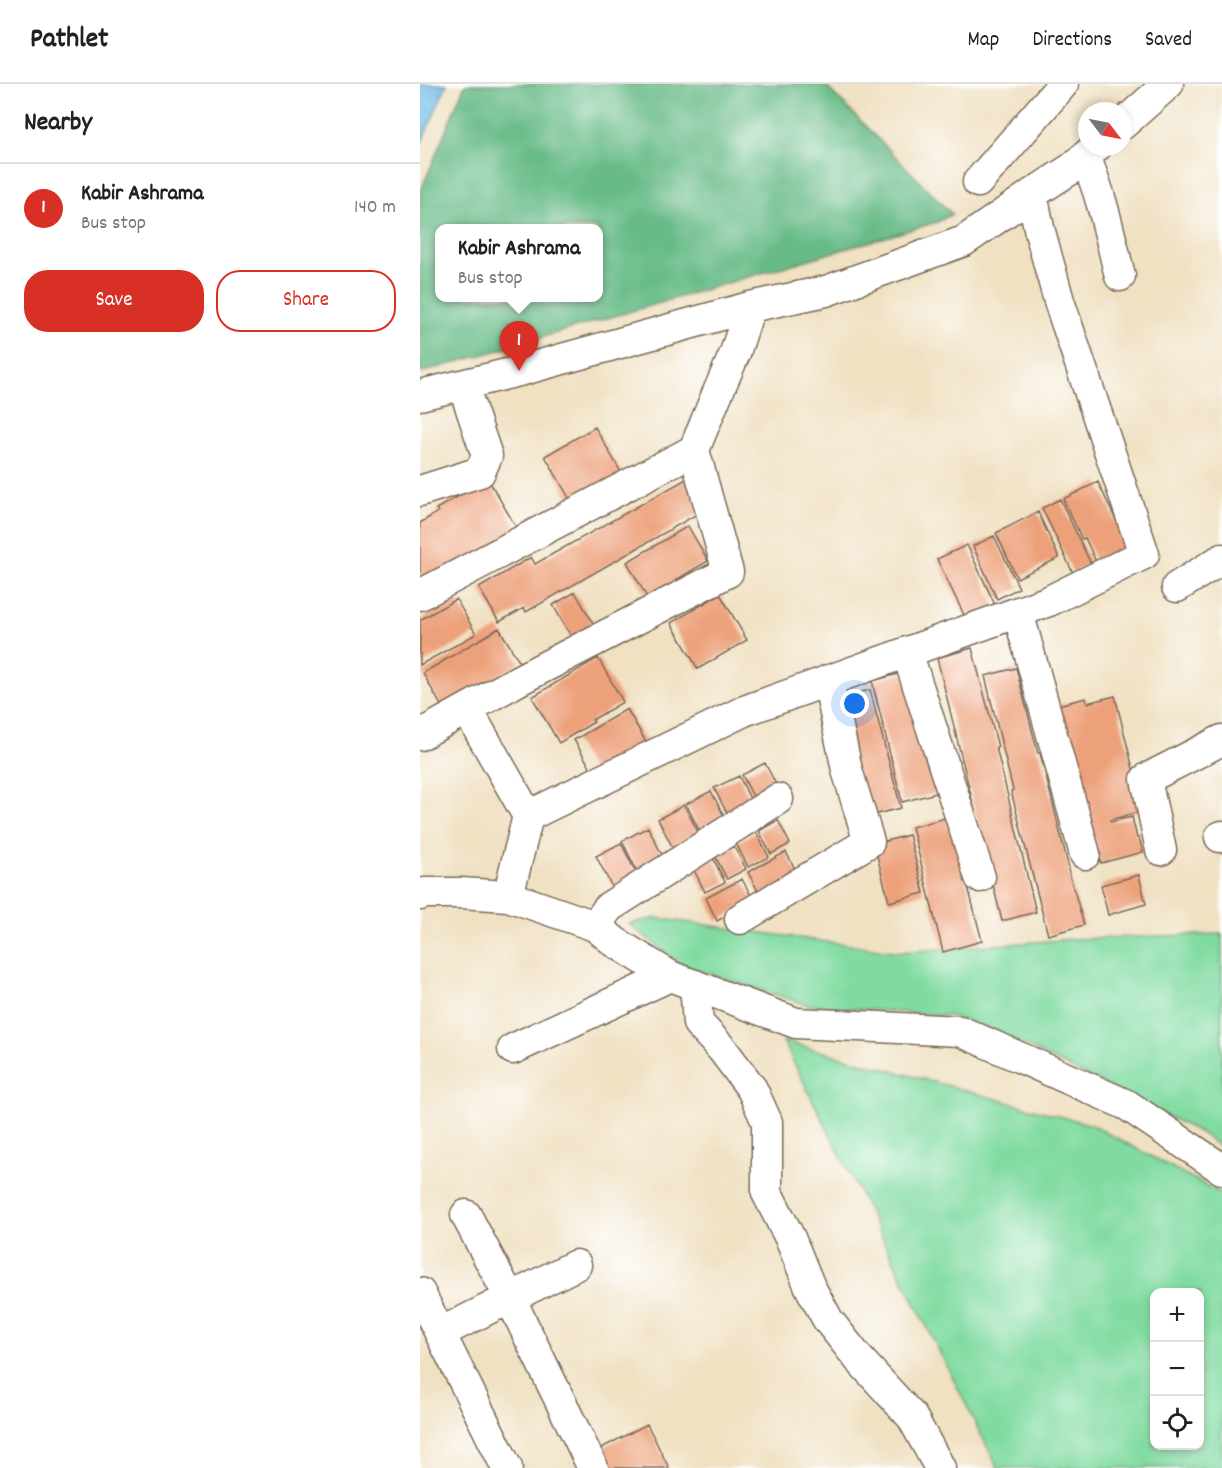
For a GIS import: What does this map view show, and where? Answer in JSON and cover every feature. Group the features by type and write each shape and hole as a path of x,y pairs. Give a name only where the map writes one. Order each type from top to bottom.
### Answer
{"street":[{"path":"978,182 1063,84"},
{"path":"1132,115 1168,84"},
{"path":"420,395 519,371 750,307 826,291 964,241 1071,169 1086,156"},
{"path":"1092,156 1120,276"},
{"path":"528,816 744,711 1049,601 1144,554 1059,301 1032,194"},
{"path":"420,735 519,680 728,572 694,450 735,354 750,307"},
{"path":"420,491 480,472 487,456 463,385"},
{"path":"420,595 694,450"},
{"path":"1177,587 1222,559"},
{"path":"1018,612 1085,854"},
{"path":"907,652 980,877"},
{"path":"740,919 869,842 847,770 828,680"},
{"path":"467,709 528,816 508,896"},
{"path":"1161,850 1146,779 1222,740"},
{"path":"595,926 609,908 778,799"},
{"path":"420,895 460,893 508,896 595,926 615,942 682,980 796,1023 960,1031 1127,1105 1222,1169"},
{"path":"513,1049 682,980"},
{"path":"682,980 698,1023 722,1049 752,1089 767,1122 767,1193 790,1238 810,1287 828,1320 840,1336 912,1417 940,1468"},
{"path":"466,1215 510,1298 593,1468"},
{"path":"440,1333 576,1264"},
{"path":"420,1293 507,1468"}],"green space":[{"path":"465,84 824,84 952,214 937,222 420,373 420,193"},
{"path":"656,918 900,952 1075,939 1222,934 1222,1148 1201,1133 994,1030 950,1016 808,1005 682,965 629,924"},
{"path":"783,1041 1092,1125 1222,1194 1222,1468 998,1468"}],"water":[{"path":"420,84 447,84 420,146"}],"building":[{"path":"595,427 622,474 572,503 545,456"},
{"path":"688,478 706,509 526,612 524,608 499,622 479,588 531,557 535,564"},
{"path":"488,479 520,534 420,586 420,523 438,512 436,509"},
{"path":"1098,482 1130,550 1098,566 1063,499"},
{"path":"1060,499 1091,564 1073,573 1042,508"},
{"path":"1038,512 1059,558 1017,578 996,533"},
{"path":"688,526 708,561 648,599 627,562"},
{"path":"994,536 1019,588 997,599 973,546"},
{"path":"967,545 996,607 967,621 937,559"},
{"path":"575,592 595,627 573,640 553,605"},
{"path":"720,594 747,640 698,669 671,623"},
{"path":"456,599 476,634 420,665 420,620"},
{"path":"499,628 520,663 443,709 423,673"},
{"path":"972,648 998,747 996,747 1036,912 1002,921 937,658"},
{"path":"598,658 623,702 559,743 532,697"},
{"path":"1016,668 1084,925 1048,935 1011,791 1013,790 985,676"},
{"path":"909,671 940,792 902,802 872,681"},
{"path":"870,690 901,808 869,816 837,698"},
{"path":"1115,696 1142,811 1110,820 1111,822 1132,817 1143,852 1101,863 1058,705 1086,698 1087,703"},
{"path":"627,709 649,747 593,772 574,740"},
{"path":"765,763 780,792 757,804 742,775"},
{"path":"739,776 754,807 730,819 714,788"},
{"path":"711,791 727,822 702,836 686,804"},
{"path":"684,805 700,836 674,850 658,819"},
{"path":"949,817 982,941 943,952 912,827"},
{"path":"778,820 790,844 771,854 759,831"},
{"path":"648,827 664,859 638,873 622,841"},
{"path":"756,832 769,857 748,867 736,843"},
{"path":"909,835 924,893 889,902 874,844"},
{"path":"621,843 637,875 612,887 596,856"},
{"path":"734,846 746,869 727,879 715,856"},
{"path":"786,852 799,877 761,897 748,872"},
{"path":"713,858 725,882 705,892 693,868"},
{"path":"1139,875 1146,904 1108,915 1101,885"},
{"path":"742,879 754,901 717,921 706,898"},
{"path":"647,1424 669,1468 599,1468 592,1453"}],"place":[{"name":"Kabir Ashrama","path":"519,371"}]}
